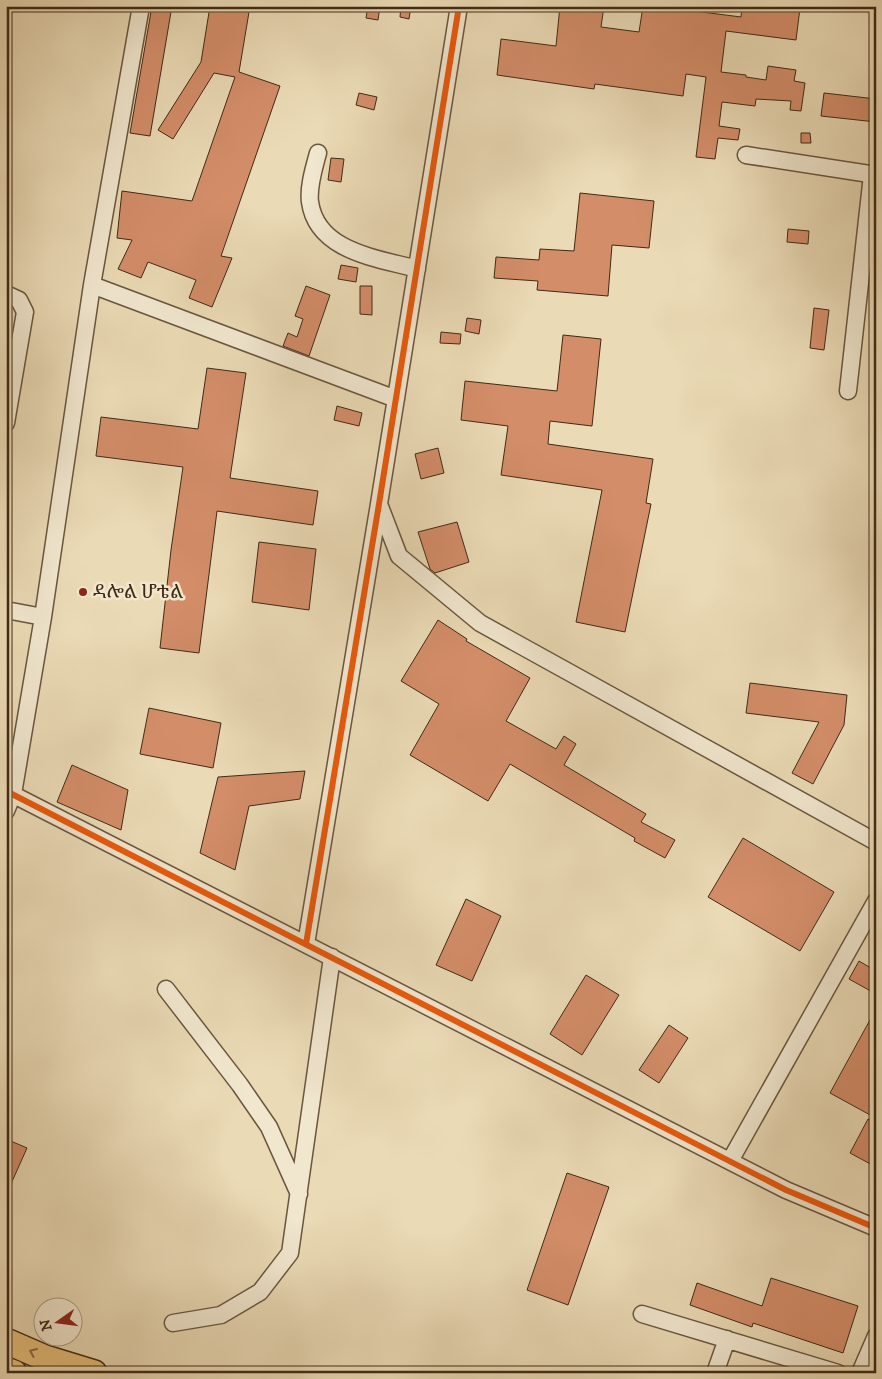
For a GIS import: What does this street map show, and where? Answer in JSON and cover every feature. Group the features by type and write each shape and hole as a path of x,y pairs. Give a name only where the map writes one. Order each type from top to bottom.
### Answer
{"highway":[{"path":"6,1341 45,1358 94,1373"},
{"path":"6,1370 14,1373"}],"street":[{"path":"6,811 43,617 92,285 142,6"},
{"path":"306,944 459,6"},
{"path":"318,153 312,179 310,202 317,222 328,238 351,251 417,269"},
{"path":"746,156 874,175 848,392"},
{"path":"92,285 396,399"},
{"path":"6,294 19,300 25,312 6,423"},
{"path":"379,504 399,556 480,623 876,842"},
{"path":"6,610 43,617"},
{"path":"10,793 786,1190 876,1228"},
{"path":"730,1161 876,901"},
{"path":"173,1323 221,1315 260,1292 290,1252 332,957"},
{"path":"166,989 240,1085 268,1127 299,1194"},
{"path":"642,1314 838,1373"},
{"path":"860,1373 876,1336"},
{"path":"715,1373 727,1339"}],"building":[{"path":"152,6 172,6 150,136 130,133"},
{"path":"210,6 250,6 239,72 280,86 221,256 232,258 212,307 189,298 196,280 148,262 141,278 118,269 132,240 117,238 122,191 192,201 235,77 214,73 173,139 158,130 201,62"},
{"path":"368,6 380,6 378,20 366,18"},
{"path":"401,6 411,6 409,19 400,17"},
{"path":"560,6 604,6 601,27 639,32 643,6 695,6 694,11 741,17 742,6 800,8 796,40 726,31 721,72 766,80 768,66 796,70 794,81 805,83 801,111 790,110 791,101 756,99 755,106 722,102 719,126 740,129 738,140 718,138 715,159 696,157 706,77 686,74 683,96 595,84 594,89 497,75 501,39 556,46"},
{"path":"359,93 377,97 374,110 356,105"},
{"path":"824,93 876,99 876,122 821,116"},
{"path":"801,133 810,133 811,143 801,143"},
{"path":"331,158 344,159 341,182 328,180"},
{"path":"580,193 654,201 649,248 612,245 608,296 537,290 538,281 494,278 496,257 539,260 540,249 574,251"},
{"path":"788,229 809,231 808,244 787,242"},
{"path":"341,265 358,268 356,282 338,279"},
{"path":"306,286 330,295 309,356 283,346 288,333 297,337 303,319 295,316"},
{"path":"360,286 372,286 372,315 360,314"},
{"path":"814,308 829,310 824,350 810,348"},
{"path":"467,318 481,320 479,334 465,331"},
{"path":"441,332 461,334 460,344 440,343"},
{"path":"563,335 601,339 592,426 550,421 548,444 653,459 646,503 651,504 625,632 576,622 602,490 501,475 508,426 461,420 465,381 557,391"},
{"path":"207,368 246,373 230,478 318,491 313,525 217,511 199,653 160,648 183,467 96,456 101,417 198,429"},
{"path":"337,406 362,413 359,426 334,420"},
{"path":"438,448 444,473 421,479 415,454"},
{"path":"457,522 469,562 435,573 430,569 418,532"},
{"path":"259,542 316,549 309,610 252,602"},
{"path":"438,620 467,639 466,641 530,678 506,721 556,749 564,736 576,744 564,765 646,814 641,822 675,840 665,858 634,841 635,838 510,764 488,801 410,755 439,704 401,681"},
{"path":"750,683 847,695 844,725 813,784 792,773 819,722 746,713"},
{"path":"149,708 221,723 213,768 140,754"},
{"path":"72,765 128,790 121,830 57,802"},
{"path":"305,771 300,799 249,806 235,870 200,853 218,777"},
{"path":"743,838 834,892 800,951 708,897"},
{"path":"466,899 501,916 472,981 436,965"},
{"path":"859,961 876,971 876,994 849,979"},
{"path":"586,975 619,995 582,1055 550,1034"},
{"path":"876,1009 876,1110 872,1116 830,1093"},
{"path":"669,1025 688,1038 659,1083 639,1070"},
{"path":"868,1119 876,1123 876,1167 850,1153"},
{"path":"6,1139 27,1148 6,1195"},
{"path":"567,1173 609,1187 568,1305 527,1290"},
{"path":"771,1278 858,1306 843,1353 753,1323 752,1327 690,1305 697,1283 762,1306"}],"cycle path":[{"path":"306,944 459,6"},
{"path":"6,791 786,1190 876,1228"}],"place":[{"name":"ዳሎል ሆቴል","path":"83,592"}]}
